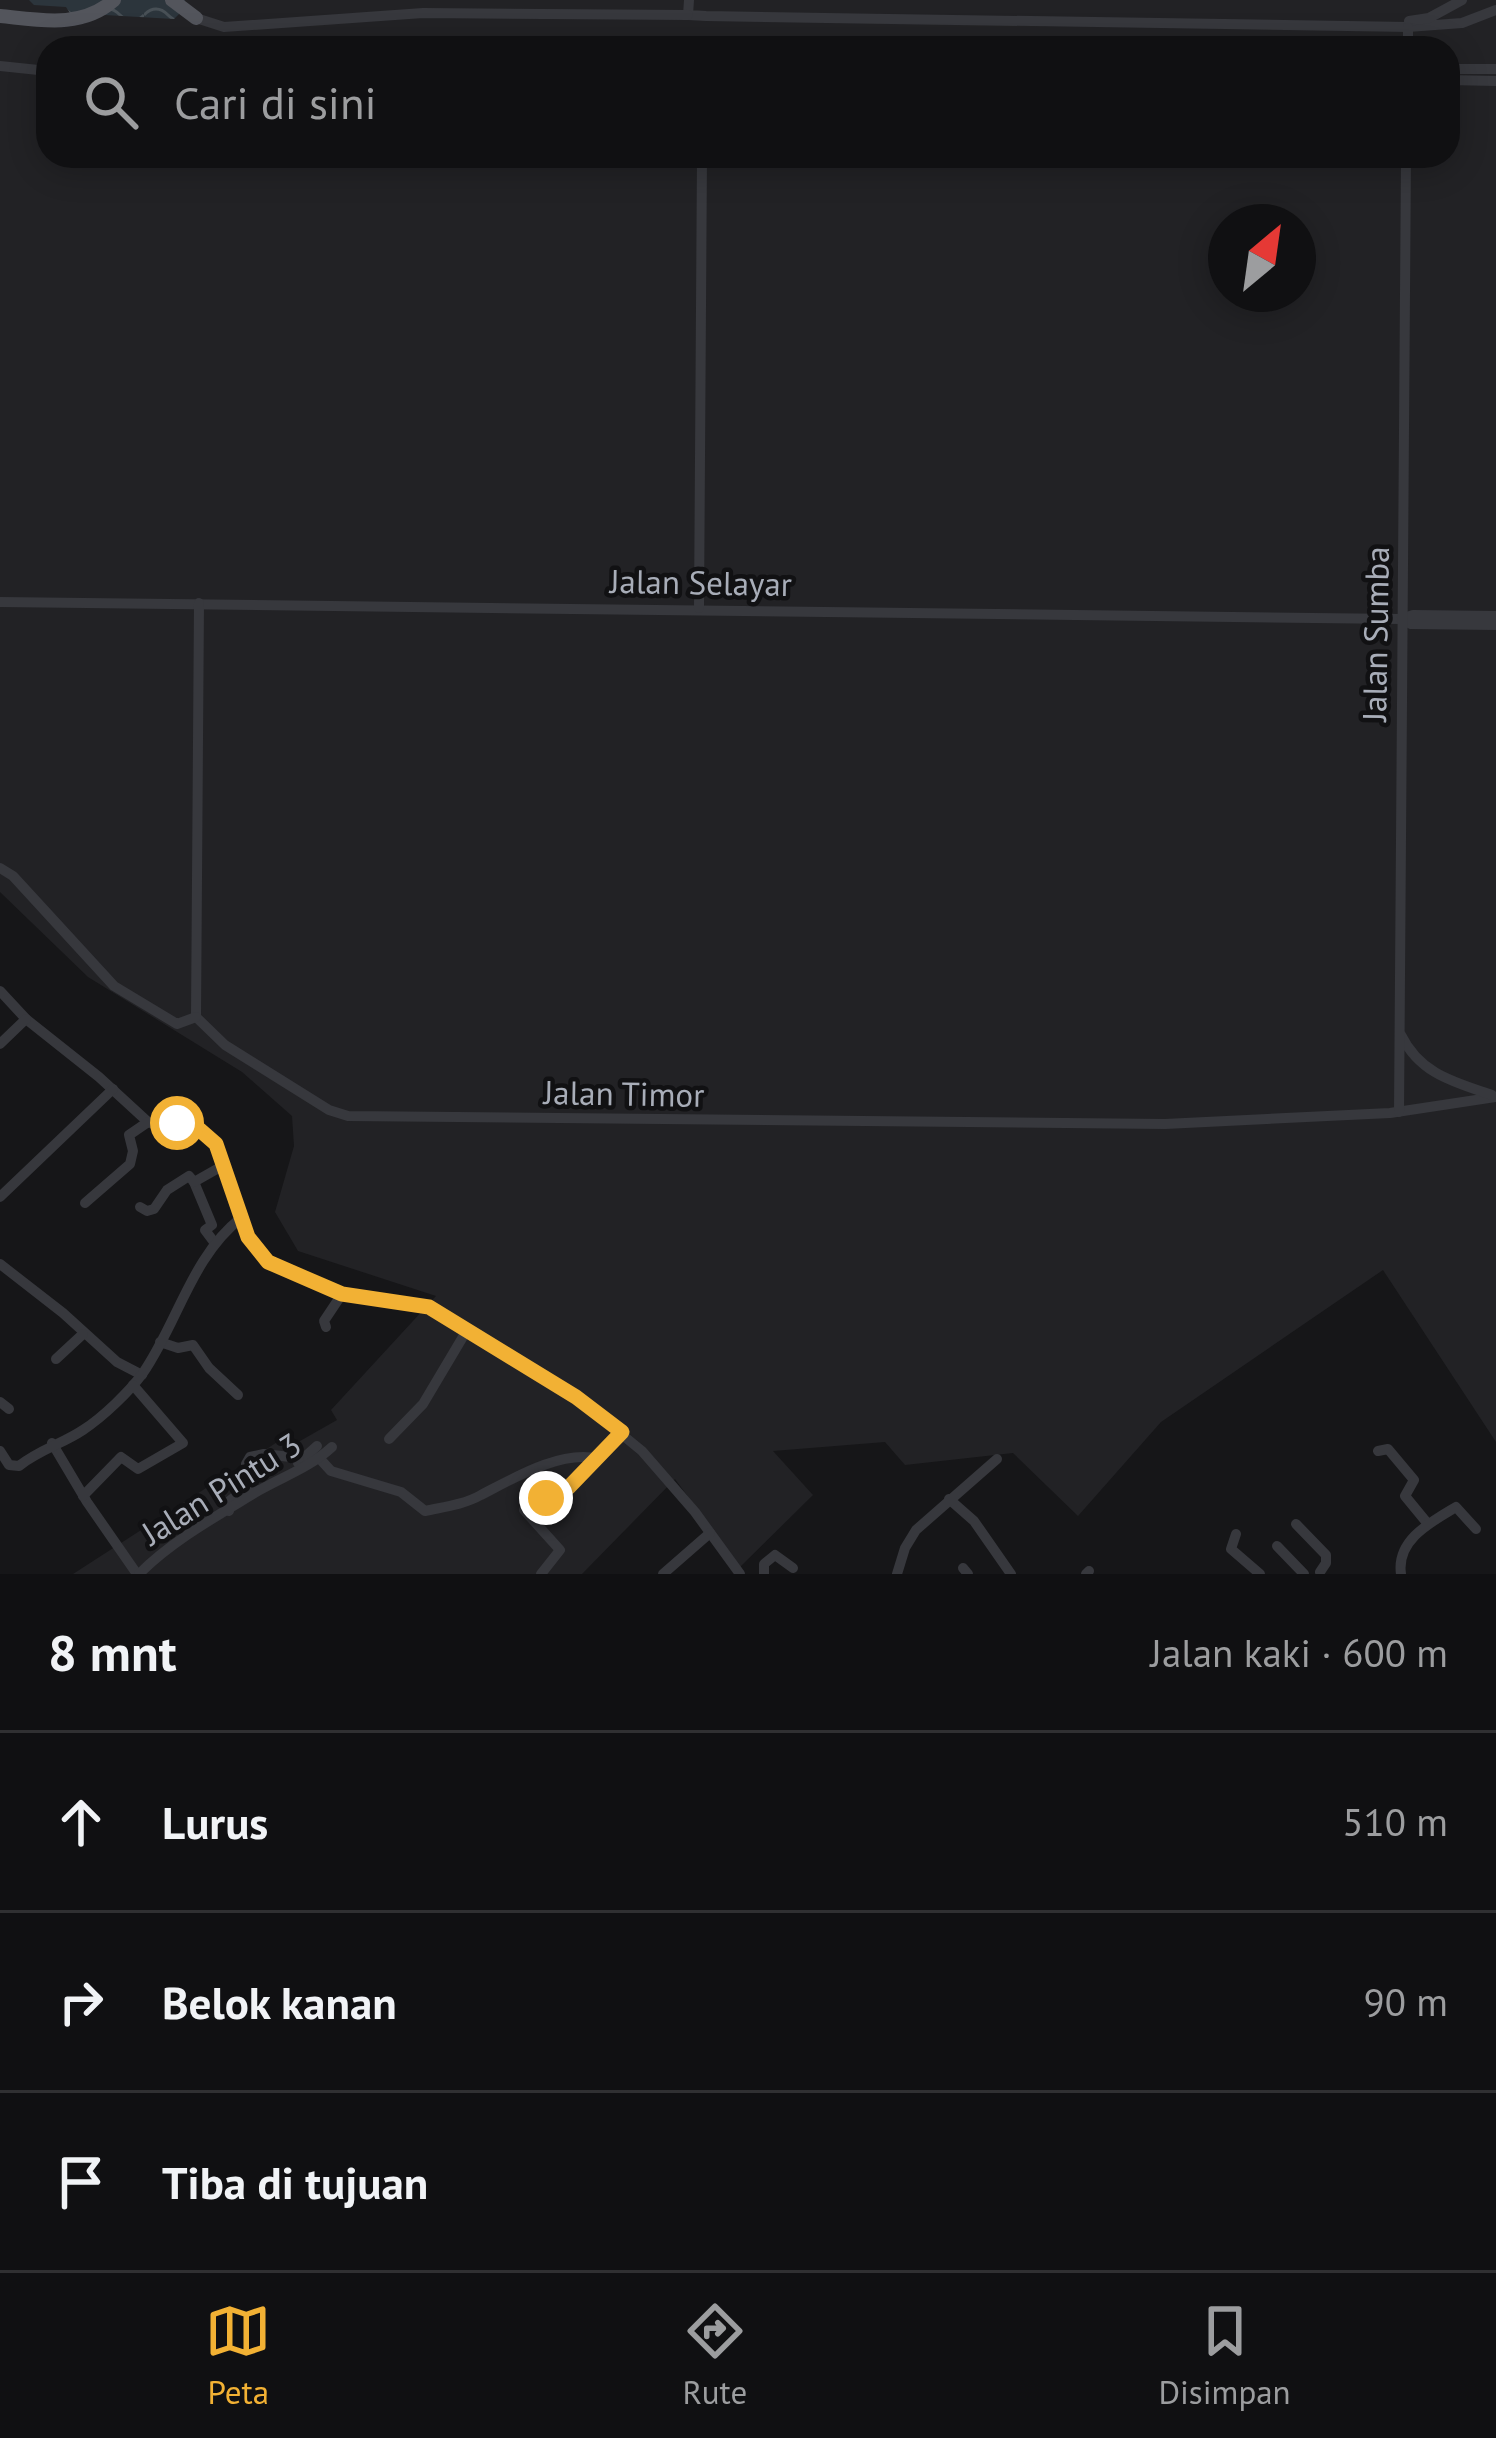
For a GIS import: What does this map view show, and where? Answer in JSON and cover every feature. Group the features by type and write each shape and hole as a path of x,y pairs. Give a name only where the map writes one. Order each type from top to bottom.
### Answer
{"main road":[{"path":"0,16 66,21 103,10 113,0"},
{"path":"172,0 196,18"}],"street":[{"path":"688,15 689,0"},
{"path":"196,18 224,27 423,13 1394,24 1430,18 1462,0"},
{"path":"1394,24 1462,23 1496,10"},
{"path":"1408,27 1408,36"},
{"path":"0,66 36,70"},
{"path":"1460,68 1496,69"},
{"path":"1460,80 1496,81"},
{"path":"699,608 702,168"},
{"name":"Jalan Sumba","path":"1399,1112 1406,168"},
{"name":"Jalan Selayar","path":"0,602 699,608 1401,619 1412,624 1496,620"},
{"path":"0,868 13,875 114,986 177,1024 196,1017 199,603"},
{"path":"0,991 26,1019 148,1122 187,1124 216,1144 252,1244 268,1262 342,1294 429,1307 576,1397 622,1432 740,1574"},
{"name":"Jalan Timor","path":"196,1017 225,1045 343,1116 1165,1124 1399,1112 1496,1097"},
{"path":"0,1043 26,1019"},
{"path":"1400,1032 1414,1057 1432,1072 1496,1097"},
{"path":"0,1197 113,1089"},
{"path":"85,1203 131,1163 130,1134 148,1122"},
{"path":"194,1182 224,1165"},
{"path":"140,1207 154,1209 167,1190 189,1176 212,1225 205,1230 214,1242"},
{"path":"0,1178 11,1186"},
{"path":"0,1451 16,1467 52,1443 82,1431 137,1380 214,1242 242,1218"},
{"path":"3,1270 63,1313 137,1380 183,1443 138,1469 122,1457 83,1496"},
{"path":"326,1327 324,1321 342,1294"},
{"path":"389,1439 423,1404 467,1330"},
{"path":"56,1359 83,1334"},
{"path":"160,1342 178,1348 193,1345 238,1395"},
{"path":"541,1574 560,1550 524,1510 569,1487 622,1432"},
{"path":"52,1443 138,1574"},
{"name":"Jalan Pintu 3","path":"138,1574 255,1489 332,1448"},
{"path":"1378,1451 1388,1449 1414,1480 1406,1496 1428,1524"},
{"path":"318,1452 331,1471 401,1492 425,1511 465,1502 558,1462 582,1456 598,1459"},
{"path":"255,1489 246,1464 250,1457 264,1454 301,1464"},
{"path":"897,1574 910,1539 997,1459"},
{"path":"949,1499 974,1521 1011,1574"},
{"path":"1401,1574 1399,1562 1405,1547 1428,1524 1456,1507 1476,1529"},
{"path":"1296,1524 1326,1555 1320,1573"},
{"path":"663,1574 710,1533"},
{"path":"1235,1534 1232,1549 1260,1574"},
{"path":"1277,1546 1304,1574"},
{"path":"764,1574 764,1564 775,1555 793,1568"}],"shaded area":[{"path":"0,0 1496,0 1496,1442 1383,1270 1161,1422 1078,1516 1013,1453 905,1465 885,1442 773,1451 813,1495 740,1567 675,1479 582,1574 73,1574 282,1439 300,1441 337,1420 331,1410 436,1296 298,1251 275,1212 294,1146 292,1116 242,1072 88,977 0,892"}],"water":[{"path":"29,0 185,0 185,8 174,19 70,13 66,7 34,5"}],"route":[{"path":"177,1123 200,1130 216,1144 248,1237 268,1262 342,1294 429,1307 576,1397 622,1432 569,1487 546,1498"}]}
